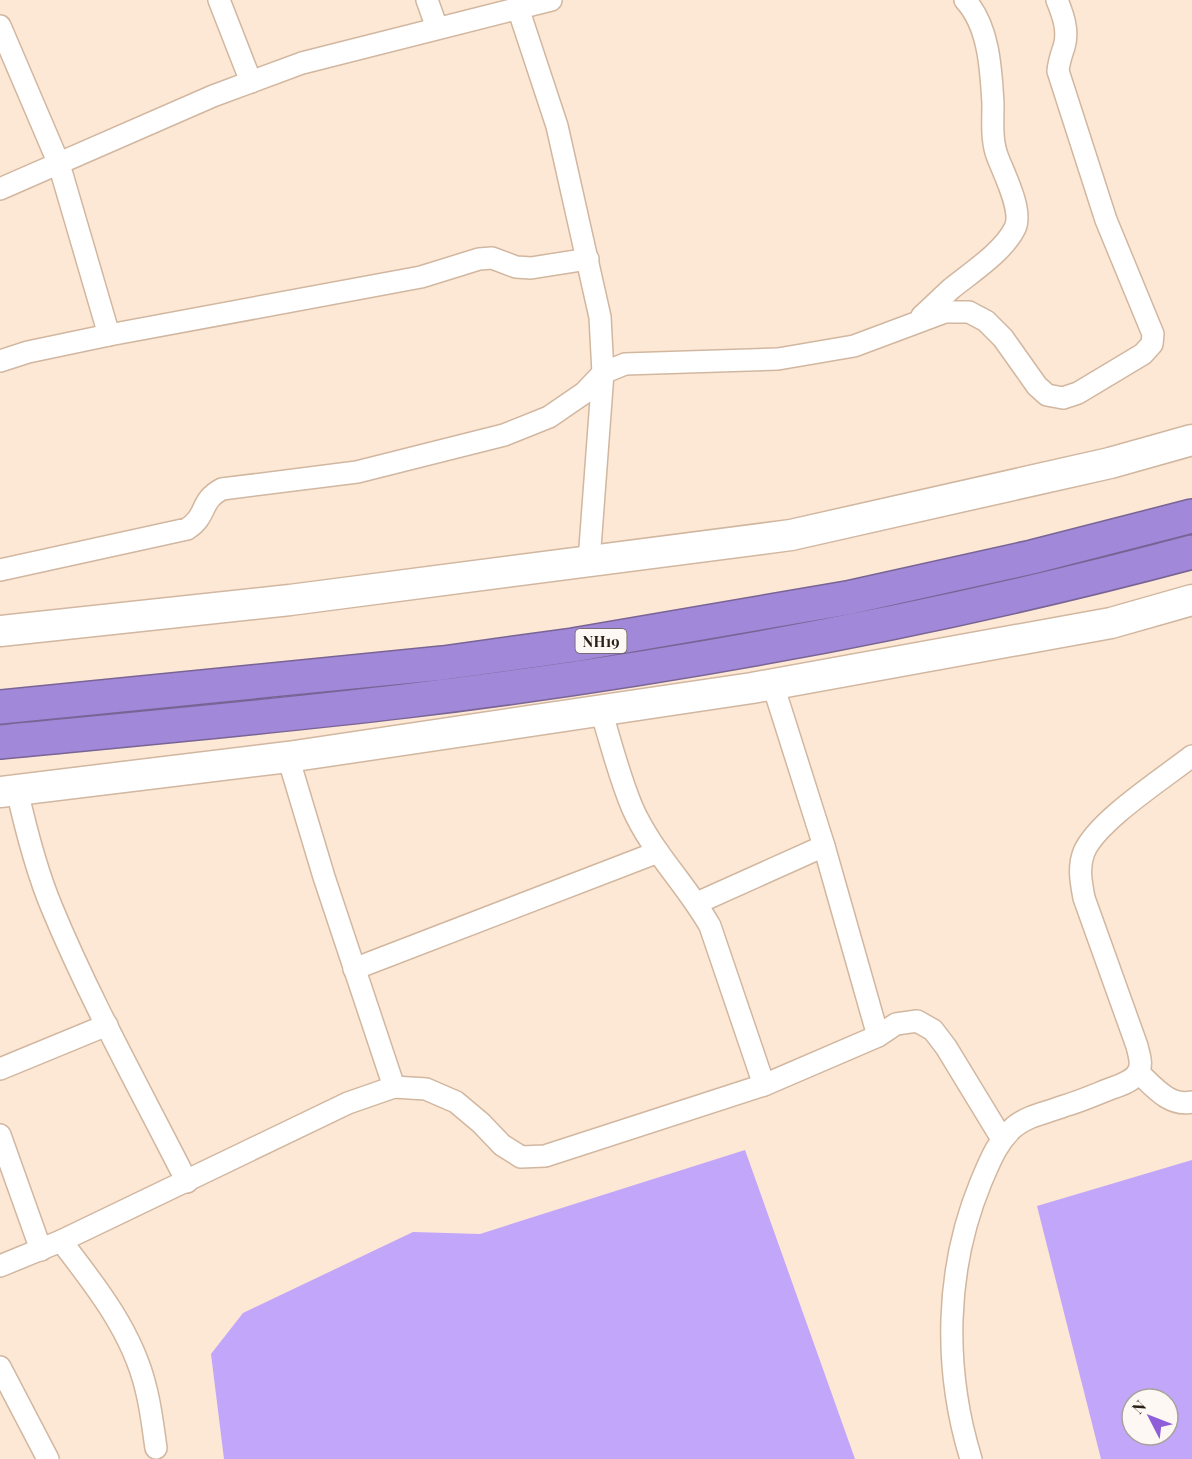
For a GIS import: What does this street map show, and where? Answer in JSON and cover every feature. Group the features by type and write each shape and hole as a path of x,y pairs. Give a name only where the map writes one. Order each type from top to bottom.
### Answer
{"highway":[{"name":"NH19","path":"0,707 443,663 573,645 847,598 1032,557 1192,516"},
{"name":"NH19","path":"0,742 405,701 667,663 800,641 947,612 1074,583 1192,552"}],"main road":[{"path":"0,632 290,600 791,535 1110,463 1192,440"},
{"path":"8,791 288,757 773,685 1111,623 1192,600"}],"street":[{"path":"219,0 251,82"},
{"path":"427,0 437,28"},
{"path":"0,189 213,96 302,63 551,0"},
{"path":"915,323 987,260 1016,227 1018,212 996,152 992,130 990,75 983,31 975,12 964,0"},
{"path":"0,570 187,529 196,524 203,514 205,502 212,494 222,489 357,472 504,435 549,417 584,393 603,373 625,364 778,359 854,346 945,312 969,312 986,321 1003,338 1037,386 1047,395 1063,398 1078,393 1143,354 1152,344 1153,334 1150,322 1106,220 1058,71 1059,59 1065,47 1066,33 1064,17 1057,0"},
{"path":"518,8 557,126 600,317 603,373 589,561"},
{"path":"0,26 58,164 109,335"},
{"path":"0,361 28,352 109,335 421,277 479,259 492,258 516,267 531,268 588,259"},
{"path":"773,685 824,846 878,1036"},
{"path":"601,711 632,808 658,852 697,903 710,926 764,1085"},
{"path":"971,1459 962,1431 951,1327 955,1278 962,1239 975,1197 993,1153 1002,1139 1015,1127 1030,1116 1063,1107 1128,1082 1138,1072 1141,1062 1137,1046 1084,898 1080,874 1084,853 1093,836 1113,817 1192,756"},
{"path":"288,757 354,969 394,1087"},
{"path":"8,791 30,844 51,906 107,1025 187,1182"},
{"path":"697,903 824,846"},
{"path":"354,969 658,852"},
{"path":"0,1266 41,1250 187,1182 348,1103 394,1087 426,1089 456,1102 502,1145 521,1157 545,1156 764,1085 878,1036 896,1024 917,1022 933,1030 946,1047 1002,1139"},
{"path":"0,1069 107,1025"},
{"path":"1138,1072 1170,1100 1184,1104 1192,1102"},
{"path":"0,1135 41,1250"},
{"path":"61,1241 114,1314 134,1352 146,1388 156,1448"},
{"path":"0,1367 48,1459"}],"shaded area":[{"path":"745,1150 855,1459 224,1459 211,1354 243,1313 413,1232 480,1234"},
{"path":"1192,1160 1192,1459 1101,1459 1037,1206"}]}
